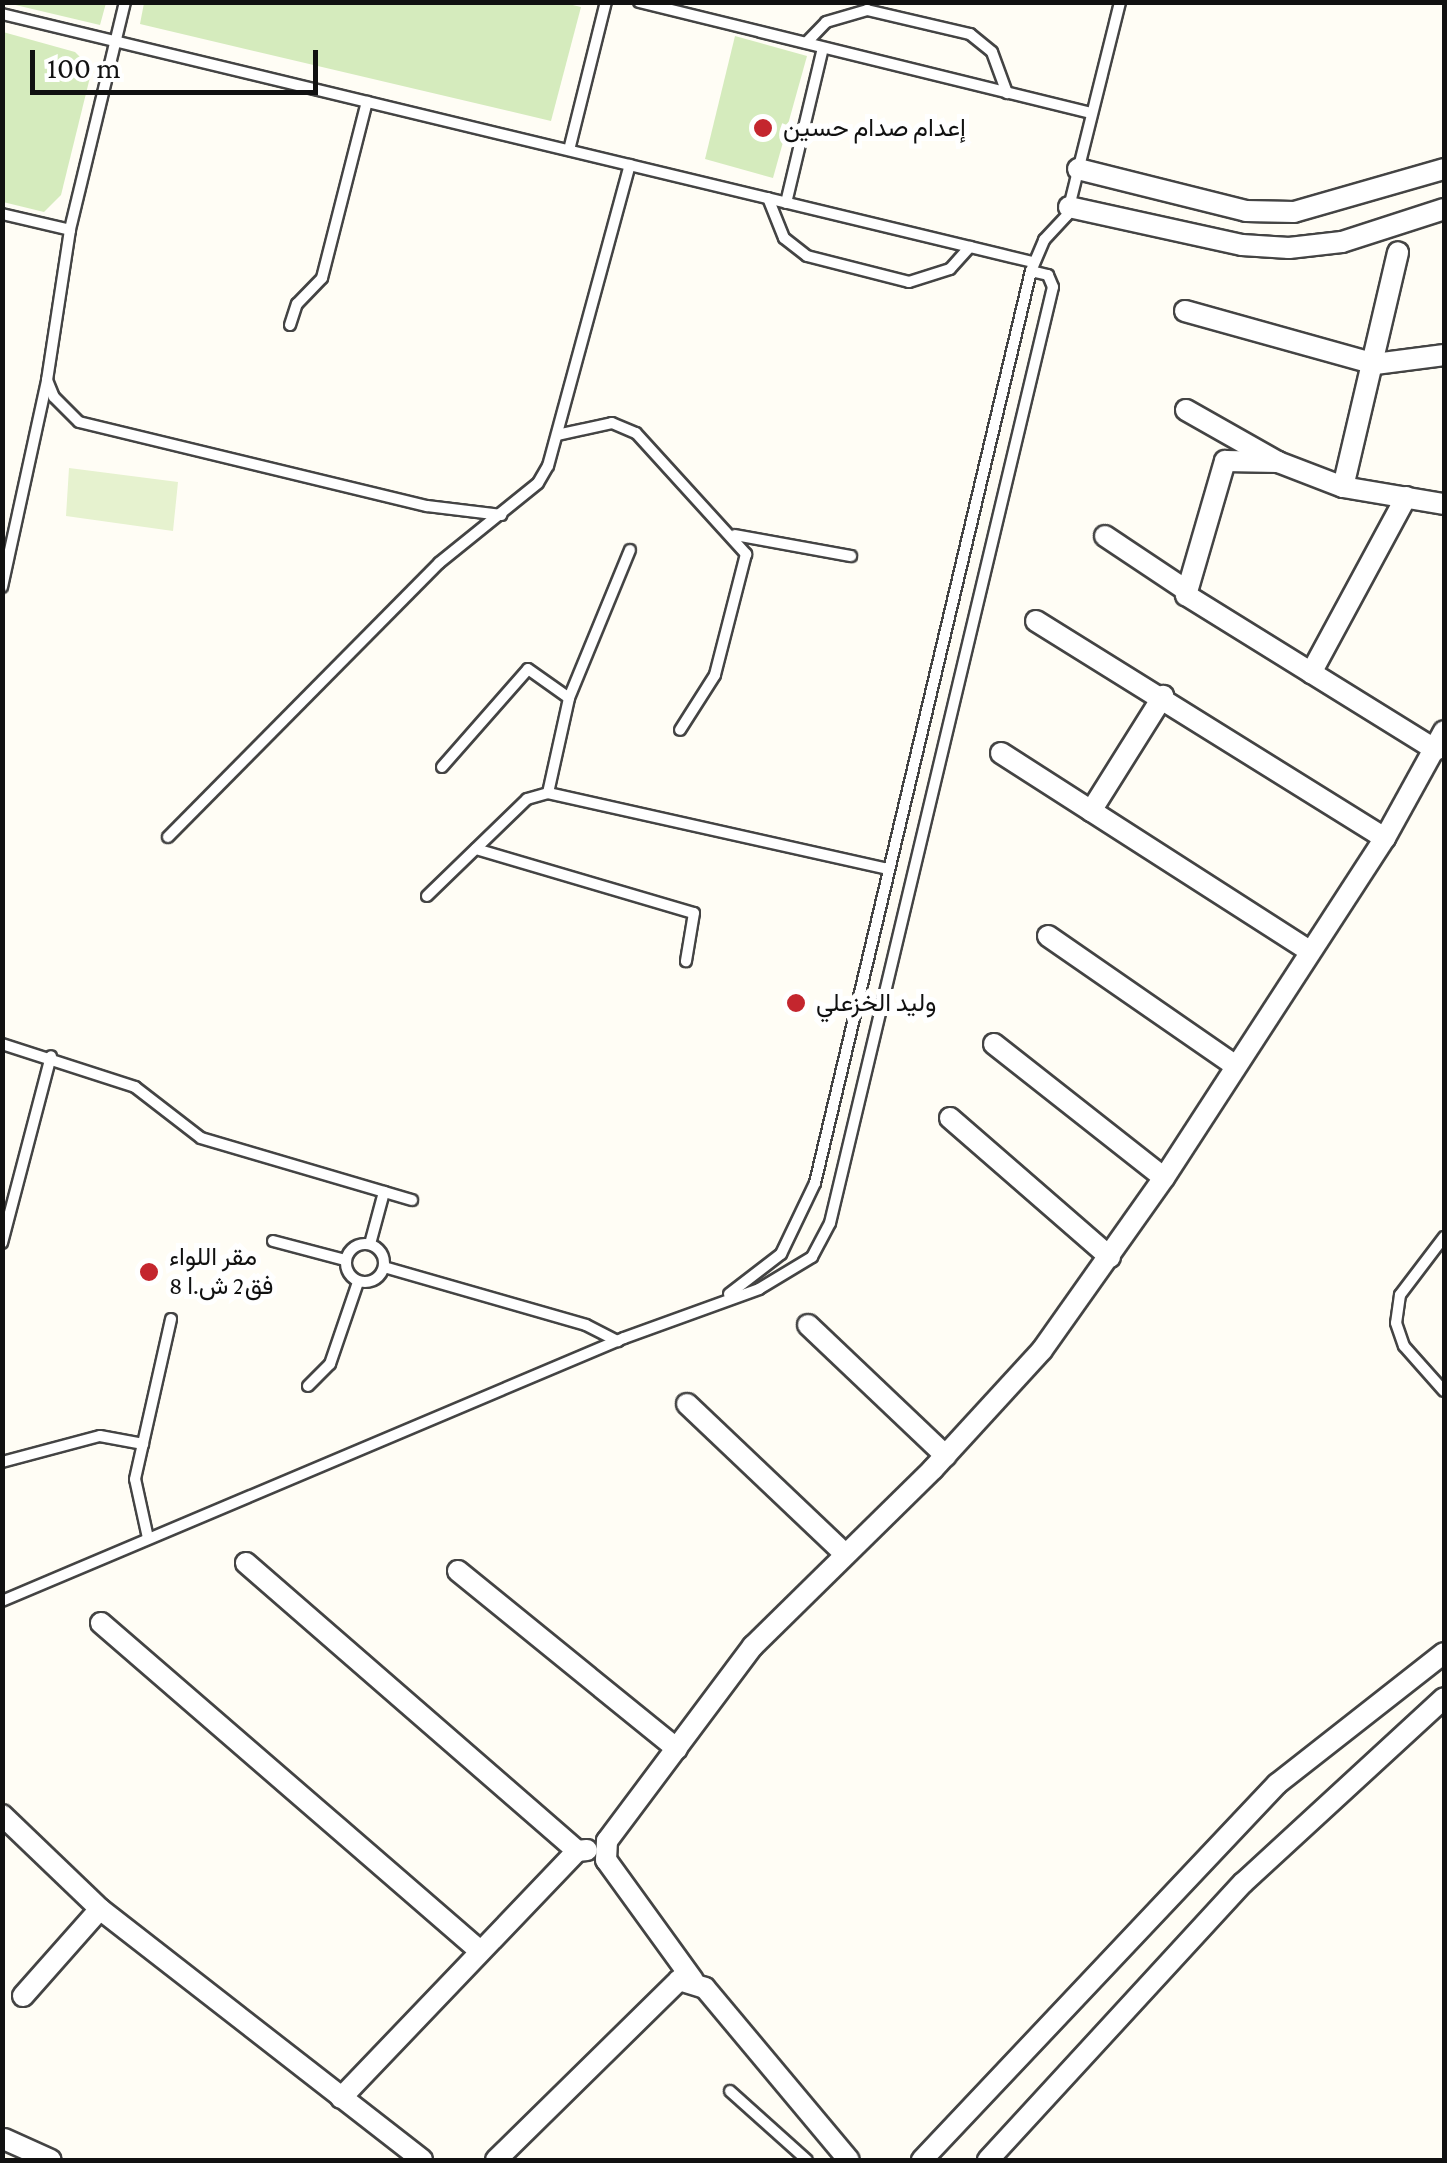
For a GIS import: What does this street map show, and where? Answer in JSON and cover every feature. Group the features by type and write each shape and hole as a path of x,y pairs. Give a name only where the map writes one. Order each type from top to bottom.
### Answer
{"street":[{"path":"1078,170 1246,211 1294,212 1444,169"},
{"path":"1069,207 1242,245 1289,248 1342,242 1444,209"},
{"path":"1344,487 1398,252"},
{"path":"1185,311 1375,364 1444,355"},
{"path":"1186,410 1278,462 1344,487 1444,504"},
{"path":"1182,588 1225,461 1278,462"},
{"path":"1311,672 1406,497"},
{"path":"341,2098 576,1851 604,1849 752,1646 946,1456 1042,1350 1164,1178 1233,1064 1385,838 1440,740 1311,672 1105,536"},
{"path":"1036,621 1163,696 1385,838"},
{"path":"1091,810 1163,696"},
{"path":"1001,753 1308,950"},
{"path":"1048,936 1233,1064"},
{"path":"994,1044 1164,1178"},
{"path":"950,1118 1110,1257"},
{"path":"808,1326 946,1456"},
{"path":"687,1404 845,1554"},
{"path":"246,1563 576,1851"},
{"path":"458,1571 677,1749"},
{"path":"101,1623 480,1952"},
{"path":"922,2160 1277,1784 1444,1653"},
{"path":"988,2160 1244,1884 1444,1698"},
{"path":"2,1815 100,1909 422,2160"},
{"path":"604,1849 693,1980 849,2160"},
{"path":"23,1996 100,1909"},
{"path":"496,2160 679,1980 693,1980"},
{"path":"4,2139 51,2160"}],"lane":[{"path":"2,586 47,380 70,230 125,2"},
{"path":"569,150 606,2"},
{"path":"639,2 1092,113"},
{"path":"706,1306 766,1270 804,1213 1032,266 1069,207 1120,2"},
{"path":"806,43 826,22 853,10 952,30 992,52 1008,92"},
{"path":"2,14 970,247 1032,266 1048,274 1053,287 830,1223 822,1243 797,1270 618,1341 2,1601"},
{"path":"786,202 823,48"},
{"path":"290,325 297,304 322,278 368,102"},
{"path":"168,836 440,563 538,482 557,434 630,165"},
{"path":"768,198 784,238 807,256 909,282 950,269 970,247"},
{"path":"2,214 70,230"},
{"path":"47,380 79,422 427,506 501,515"},
{"path":"557,434 612,422 636,433 735,535 746,554 715,674 680,730"},
{"path":"735,535 852,556"},
{"path":"548,793 569,698 630,550"},
{"path":"442,767 528,670 569,698"},
{"path":"427,896 527,800 548,793 889,869"},
{"path":"476,849 694,913 686,961"},
{"path":"2,1044 51,1056 135,1087 201,1138 412,1200"},
{"path":"2,1244 51,1056"},
{"path":"384,1192 370,1244 384,1267 586,1325 618,1341"},
{"path":"1444,1237 1400,1296 1396,1324 1404,1346 1444,1392"},
{"path":"273,1242 345,1260 358,1282 330,1364 308,1386"},
{"path":"345,1260 359,1244 370,1244"},
{"path":"358,1282 379,1277 384,1267"},
{"path":"148,1538 136,1479 170,1319"},
{"path":"2,1462 100,1436 143,1444"},
{"path":"730,2092 808,2160"}],"green space":[{"path":"560,2 581,7 551,121 140,24 144,3"},
{"path":"7,3 106,3 100,25"},
{"path":"3,32 75,52 92,69 61,195 44,212 3,202"},
{"path":"735,36 807,56 773,178 705,159"},
{"path":"69,468 178,482 173,531 66,516"}],"place":[{"name":"إعدام صدام حسين","path":"763,128"},
{"name":"وليد الخزعلي","path":"796,1003"},
{"name":"مقر اللواء 8 فق2 ش.ا","path":"149,1272"}]}
